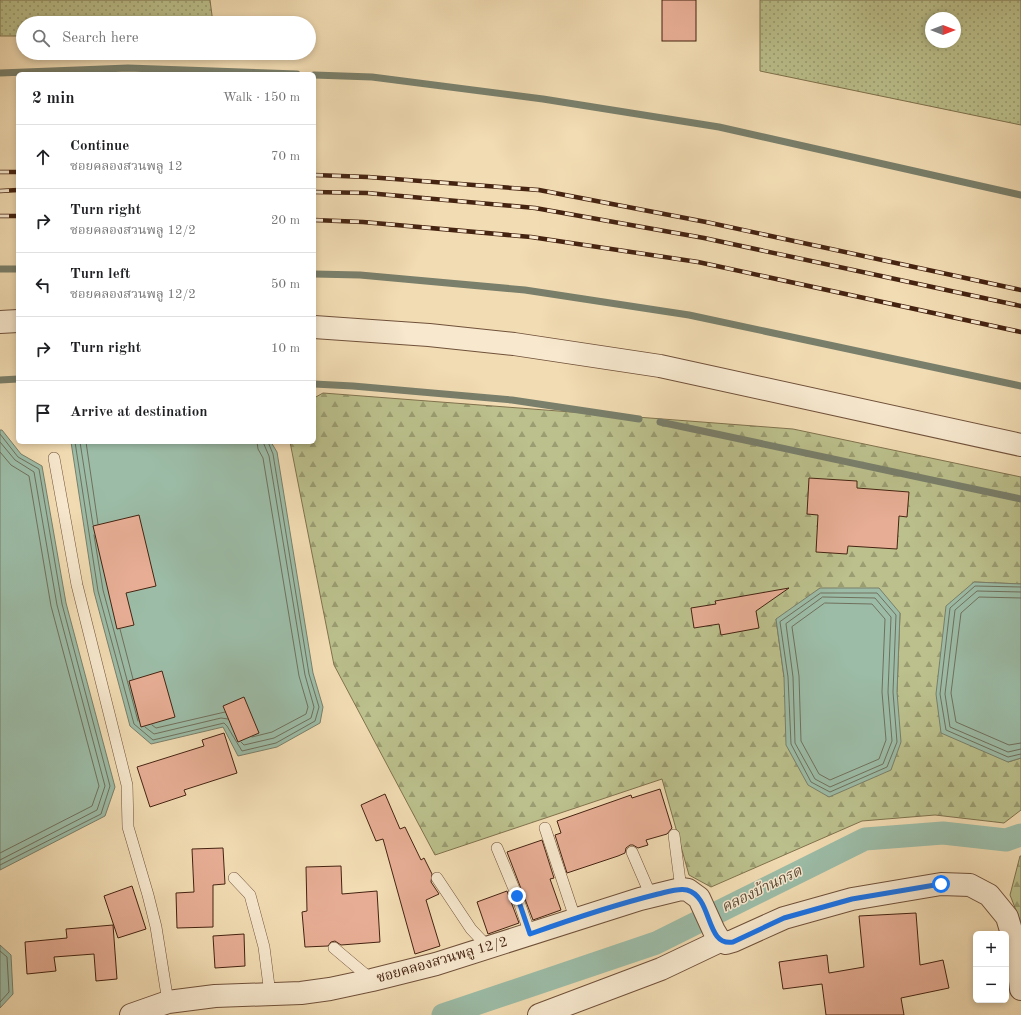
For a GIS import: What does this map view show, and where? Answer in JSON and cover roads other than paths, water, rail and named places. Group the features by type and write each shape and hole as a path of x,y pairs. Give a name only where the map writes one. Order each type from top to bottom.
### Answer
{"street":[{"path":"0,322 16,321"},
{"path":"316,326 429,335 514,344 660,366 1021,445"},
{"path":"681,889 694,893 699,898 717,936 726,943 733,942 784,918 852,899 941,884 970,885 989,895 1006,917 1016,947 1021,988"},
{"name":"ซอยคลองสวนพลู 12/2","path":"131,1015 168,1002 215,996 270,994 330,989 372,980 436,964 575,918 681,889"},
{"path":"540,1015 660,969 717,936"}],"lane":[{"path":"54,458 77,585 127,785 128,827 154,921 168,1002"},
{"path":"545,828 575,918"},
{"path":"674,835 681,889"},
{"path":"497,848 517,896 530,934"},
{"path":"632,852 651,896"},
{"path":"234,878 250,895 264,947 270,994"},
{"path":"437,878 471,929 487,946"},
{"path":"334,948 372,980"}],"water":[{"path":"0,430 2,430 21,454 42,466 66,603 115,787 105,816 0,870"},
{"path":"71,444 272,444 277,452 313,673 323,707 320,723 277,747 238,756 223,727 151,744 130,726 94,592"},
{"path":"974,582 1021,584 1021,758 1008,762 941,733 936,694 946,606"},
{"path":"820,588 879,588 900,613 897,692 901,742 891,770 829,797 808,785 786,745 784,677 776,619"},
{"path":"0,945 11,955 13,994 0,1008"}],"waterway":[{"path":"26,72 128,68 241,72"},
{"path":"0,73 16,72"},
{"path":"316,75 372,77 543,99 719,127 1021,195"},
{"path":"0,269 16,269"},
{"path":"316,274 360,275 525,290 689,315 1021,386"},
{"path":"0,380 16,379"},
{"path":"316,384 512,400 639,419"},
{"path":"660,422 1021,499"},
{"name":"คลองบ้านกรด","path":"443,1015 656,943 865,839 943,833 1006,840 1021,835"}],"railway":[{"path":"0,172 16,172"},
{"path":"316,175 368,177 539,190 706,222 1021,290"},
{"path":"0,191 16,190"},
{"path":"316,192 367,193 535,208 704,238 1021,306"},
{"path":"0,216 16,216"},
{"path":"316,220 363,222 531,237 698,262 1021,332"}]}
